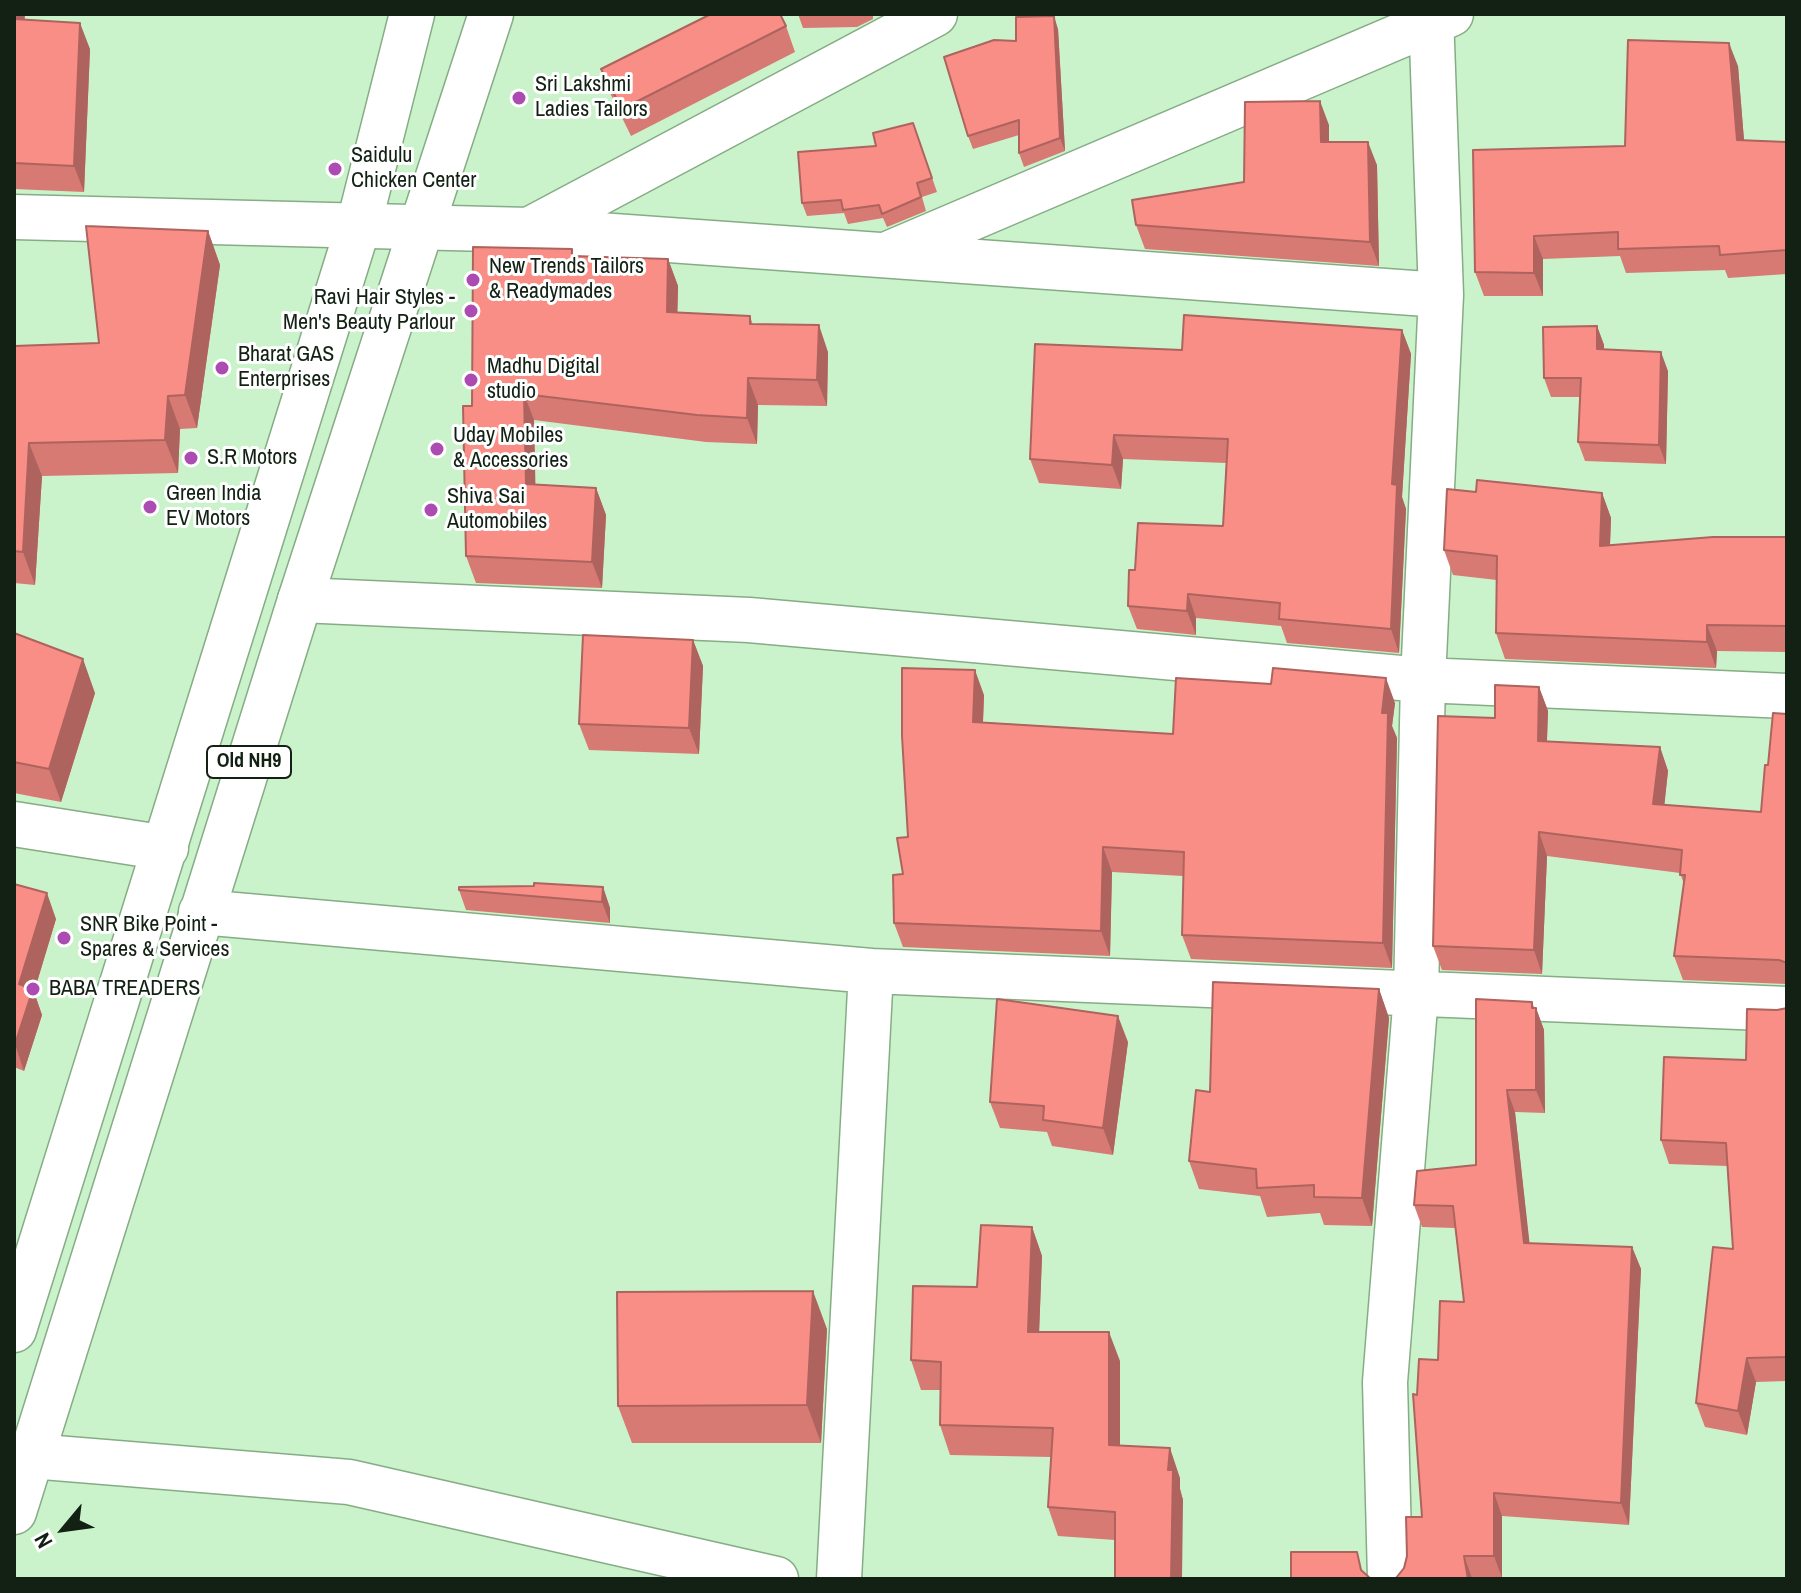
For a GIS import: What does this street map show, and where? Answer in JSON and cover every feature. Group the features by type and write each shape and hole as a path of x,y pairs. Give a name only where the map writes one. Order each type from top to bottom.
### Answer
{"street":[{"name":"Old NH9","path":"14,1330 359,224 412,14"},
{"name":"Old NH9","path":"14,1512 300,600 491,14"},
{"path":"529,230 935,14"},
{"path":"884,255 1438,16 1441,295 1423,680 1416,994 1385,1382 1390,1579"},
{"path":"14,217 529,230 1441,295"},
{"path":"300,600 749,620 1423,680 1787,696"},
{"path":"14,824 166,848"},
{"path":"201,912 871,971 1787,1009"},
{"path":"839,1579 871,971"},
{"path":"31,1456 349,1482 776,1579"}],"building":[{"path":"711,14 780,14 786,26 622,109 601,69"},
{"path":"1054,16 1060,138 1019,153 1019,120 968,136 944,57 994,40 1016,41 1016,17"},
{"path":"14,19 80,23 74,166 14,163"},
{"path":"1628,40 1729,43 1737,140 1787,142 1787,250 1720,255 1719,246 1618,249 1618,232 1534,236 1534,273 1475,272 1473,150 1625,146"},
{"path":"1320,101 1321,142 1368,142 1370,242 1136,225 1132,200 1244,182 1245,102"},
{"path":"913,123 932,178 917,183 921,197 882,214 879,205 843,210 841,200 802,203 798,152 876,146 873,133"},
{"path":"86,226 208,231 185,395 168,396 165,440 29,443 23,552 14,551 14,346 99,343"},
{"path":"473,247 572,249 572,256 668,259 667,312 750,316 750,324 819,325 817,380 748,378 747,418 524,394 526,484 596,488 592,562 466,556 463,406 472,406"},
{"path":"1184,315 1402,330 1392,484 1397,485 1391,629 1279,619 1280,603 1188,594 1187,611 1128,606 1129,570 1135,570 1138,523 1223,526 1228,439 1114,435 1112,465 1030,459 1035,344 1182,350"},
{"path":"1597,326 1597,349 1661,352 1659,445 1578,442 1581,378 1544,378 1543,327"},
{"path":"1477,480 1602,493 1600,546 1713,537 1787,537 1787,626 1707,625 1707,642 1496,633 1497,556 1444,550 1447,489 1476,492"},
{"path":"14,633 83,659 49,769 14,762"},
{"path":"583,635 693,640 689,728 579,724"},
{"path":"902,668 975,670 973,722 1173,734 1176,678 1271,684 1273,668 1386,678 1382,713 1388,713 1383,943 1182,935 1184,852 1103,847 1101,931 894,923 893,875 903,874 897,838 908,837 902,736"},
{"path":"1495,685 1539,687 1538,741 1660,747 1653,804 1761,812 1773,713 1787,714 1787,963 1779,960 1674,956 1685,875 1680,875 1682,850 1539,832 1534,950 1433,946 1438,716 1495,718"},
{"path":"534,883 603,887 602,902 459,890 459,887 534,886"},
{"path":"14,884 47,893 19,984 33,989 15,1044"},
{"path":"1213,982 1379,989 1362,1198 1314,1197 1314,1185 1257,1188 1256,1169 1189,1161 1196,1090 1210,1092"},
{"path":"997,999 1118,1016 1103,1128 1043,1120 1044,1106 990,1102"},
{"path":"1476,999 1532,1002 1532,1008 1536,1008 1536,1090 1507,1090 1524,1243 1632,1247 1621,1503 1494,1493 1494,1556 1464,1556 1468,1579 1391,1579 1396,1578 1404,1568 1407,1556 1406,1517 1422,1517 1413,1394 1417,1395 1419,1359 1438,1360 1440,1301 1464,1302 1453,1206 1414,1205 1417,1171 1476,1165"},
{"path":"1787,1008 1787,1357 1747,1358 1738,1411 1696,1403 1713,1247 1733,1249 1726,1143 1661,1140 1664,1057 1746,1060 1747,1009"},
{"path":"981,1225 1032,1227 1028,1332 1109,1332 1109,1445 1170,1448 1168,1470 1173,1470 1171,1579 1115,1579 1115,1512 1048,1507 1053,1428 940,1425 941,1362 911,1360 913,1286 977,1287"},
{"path":"813,1291 807,1405 618,1406 617,1292"},
{"path":"1291,1552 1357,1552 1361,1570 1371,1579 1291,1579"}],"place":[{"name":"Sri Lakshmi Ladies Tailors","path":"519,98"},
{"name":"Saidulu Chicken Center","path":"335,169"},
{"name":"New Trends Tailors & Readymades","path":"473,280"},
{"name":"Ravi Hair Styles - Men's Beauty Parlour","path":"471,311"},
{"name":"Bharat GAS Enterprises","path":"222,368"},
{"name":"Madhu Digital studio","path":"471,380"},
{"name":"Uday Mobiles & Accessories","path":"437,449"},
{"name":"S.R Motors","path":"191,458"},
{"name":"Green India EV Motors","path":"150,507"},
{"name":"Shiva Sai Automobiles","path":"431,510"},
{"name":"SNR Bike Point - Spares & Services","path":"64,938"},
{"name":"BABA TREADERS","path":"33,989"}]}
